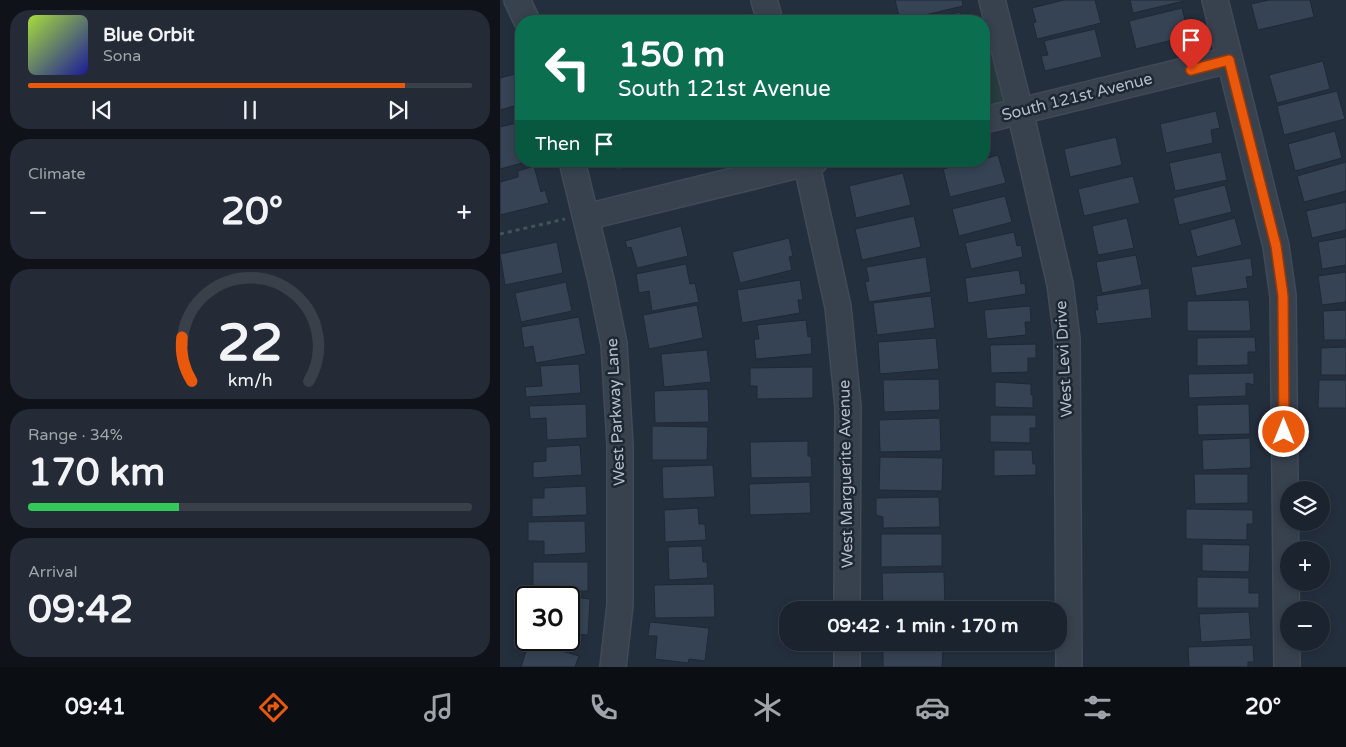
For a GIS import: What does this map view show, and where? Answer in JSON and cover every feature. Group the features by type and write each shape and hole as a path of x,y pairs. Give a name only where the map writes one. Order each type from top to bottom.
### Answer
{"street":[{"path":"517,0 524,15"},
{"path":"764,0 768,15"},
{"name":"West Levi Drive","path":"992,0 1060,284 1066,339 1069,667"},
{"path":"1215,0 1276,246 1283,296 1286,667"},
{"name":"South 121st Avenue","path":"990,118 1229,60"},
{"name":"West Parkway Lane","path":"574,167 614,344 620,436 620,605 613,667"},
{"path":"586,217 790,167"},
{"name":"West Marguerite Avenue","path":"811,167 838,307 848,407 847,601"},
{"path":"846,667 847,651"}],"path":[{"path":"500,234 571,218 586,217"}],"green space":[{"path":"992,39 1007,101 990,105 990,40"},
{"path":"616,167 627,167 617,170"}],"building":[{"path":"895,0 962,0 963,6 925,15 899,15"},
{"path":"1064,0 1095,0 1101,23 1037,39 1033,23 1036,22 1032,8"},
{"path":"1130,0 1184,0 1184,1 1133,13"},
{"path":"1269,0 1310,0 1314,17 1258,30 1251,4"},
{"path":"1182,8 1189,36 1136,49 1129,21"},
{"path":"960,12 961,15 948,15"},
{"path":"1095,29 1102,57 1045,71 1041,56 1048,55 1044,41"},
{"path":"1323,61 1330,89 1277,103 1269,75"},
{"path":"515,74 515,106 500,110 500,78"},
{"path":"1337,91 1345,119 1284,135 1277,106"},
{"path":"1216,111 1220,128 1211,130 1213,143 1166,153 1160,124"},
{"path":"515,123 515,165 500,169 500,127"},
{"path":"1335,131 1342,158 1295,171 1288,144"},
{"path":"1116,137 1122,165 1070,177 1064,149"},
{"path":"1221,152 1227,180 1175,191 1169,163"},
{"path":"998,155 1006,183 950,197 943,169 950,167 990,167 990,157"},
{"path":"1346,162 1346,191 1304,202 1297,176"},
{"path":"534,167 541,192 545,190 549,203 500,215 500,182 518,177 518,171"},
{"path":"903,173 911,205 856,218 849,186"},
{"path":"1133,176 1140,203 1084,216 1078,189"},
{"path":"1225,185 1232,212 1179,225 1173,198"},
{"path":"1005,196 1012,222 959,236 952,209"},
{"path":"1346,202 1346,230 1312,238 1306,211"},
{"path":"914,216 921,247 862,260 855,229"},
{"path":"1127,218 1134,248 1098,255 1092,226"},
{"path":"1235,218 1242,245 1197,257 1190,230"},
{"path":"681,226 688,256 637,268 631,247 627,248 625,241"},
{"path":"1014,232 1017,246 1021,245 1023,257 971,269 965,243"},
{"path":"1346,237 1346,265 1322,269 1318,242"},
{"path":"789,238 793,256 789,257 792,270 740,283 732,252"},
{"path":"557,242 563,273 505,285 500,254"},
{"path":"1136,255 1142,285 1102,293 1096,262"},
{"path":"926,257 931,292 869,302 865,282 869,281 866,267"},
{"path":"1251,258 1253,276 1246,277 1248,288 1196,296 1191,267"},
{"path":"686,264 690,284 695,283 699,302 652,311 649,291 639,293 636,274"},
{"path":"1019,270 1021,284 1025,283 1026,294 968,303 965,278"},
{"path":"1346,272 1346,302 1322,305 1318,276"},
{"path":"800,280 803,300 798,300 800,313 742,323 737,290"},
{"path":"566,282 572,311 521,322 515,293"},
{"path":"1149,288 1152,318 1097,324 1096,296"},
{"path":"931,296 935,328 877,335 873,303"},
{"path":"1249,300 1251,331 1187,331 1187,301"},
{"path":"697,305 703,338 649,349 643,315"},
{"path":"1030,306 1031,322 1025,322 1026,335 987,339 984,310"},
{"path":"1346,310 1346,340 1324,340 1323,311"},
{"path":"579,317 586,354 536,363 533,346 524,348 521,327"},
{"path":"806,320 808,337 811,336 812,354 756,359 754,339 759,339 757,325"},
{"path":"1255,337 1256,352 1248,352 1248,365 1197,366 1197,338"},
{"path":"936,338 939,369 880,374 878,342"},
{"path":"1036,344 1036,358 1028,358 1028,372 991,373 990,345"},
{"path":"1346,347 1346,375 1321,375 1321,348"},
{"path":"707,350 711,382 664,387 661,354"},
{"path":"579,364 581,393 526,397 525,387 542,386 540,366"},
{"path":"813,367 813,398 757,399 757,386 750,386 750,368"},
{"path":"1254,373 1254,385 1246,383 1246,396 1189,398 1188,374"},
{"path":"939,379 940,410 884,412 883,380"},
{"path":"1319,380 1346,380 1346,408 1318,408"},
{"path":"995,382 1031,384 1033,408 995,407"},
{"path":"708,389 709,422 655,423 654,391"},
{"path":"586,404 587,438 547,440 546,418 530,419 529,406"},
{"path":"1249,404 1250,434 1198,435 1197,405"},
{"path":"990,415 1036,415 1036,428 1030,428 1030,443 990,442"},
{"path":"940,418 941,451 880,452 879,420"},
{"path":"652,426 708,427 707,460 652,460"},
{"path":"1250,438 1251,468 1203,470 1202,440"},
{"path":"808,441 808,456 811,456 812,477 751,478 750,442"},
{"path":"580,445 582,475 533,478 533,462 546,461 546,447"},
{"path":"994,450 1032,450 1033,464 1036,464 1036,475 994,476"},
{"path":"880,457 943,458 942,491 879,490"},
{"path":"713,465 715,497 663,499 662,467"},
{"path":"1194,474 1248,474 1248,503 1195,504"},
{"path":"810,482 811,513 750,515 749,484"},
{"path":"586,486 587,515 532,517 532,498 544,498 544,488"},
{"path":"939,497 940,527 883,528 883,517 876,515 876,498"},
{"path":"698,508 699,524 705,524 706,540 665,542 664,510"},
{"path":"1186,509 1253,510 1253,524 1247,524 1247,540 1186,539"},
{"path":"585,521 586,553 544,555 544,541 528,541 528,522"},
{"path":"881,534 942,534 942,566 881,567"},
{"path":"1202,544 1250,545 1249,572 1202,571"},
{"path":"702,546 703,562 707,562 708,578 669,580 668,547"},
{"path":"533,562 588,562 588,591 580,591 580,586 533,586"},
{"path":"944,572 945,601 883,601 882,573"},
{"path":"1197,577 1249,578 1249,593 1259,593 1259,608 1197,608"},
{"path":"714,584 715,617 655,618 654,585"},
{"path":"580,598 590,599 588,635 580,635"},
{"path":"1249,612 1251,639 1201,642 1199,614"},
{"path":"650,622 709,628 705,661 689,659 688,663 655,659 657,636 648,636"},
{"path":"1253,645 1254,662 1248,662 1248,667 1189,667 1188,647"},
{"path":"526,651 562,651 579,656 575,667 521,667"},
{"path":"883,651 943,651 942,667 883,667"}],"route":[{"path":"1191,70 1229,60 1276,246 1283,296 1284,432"}]}
